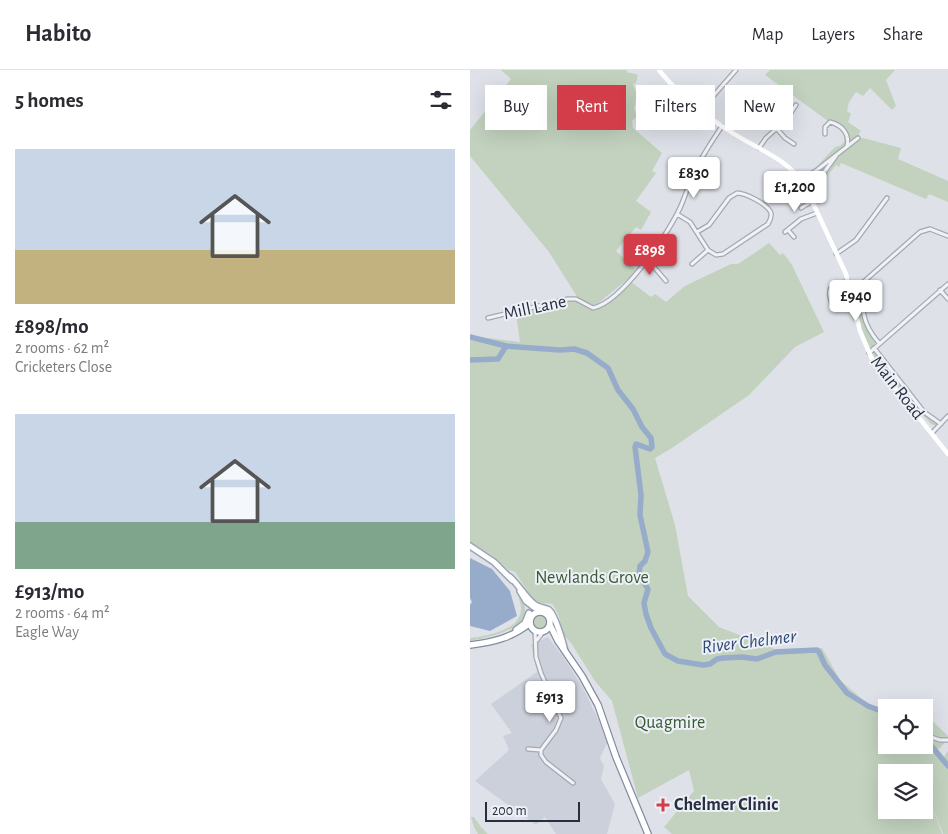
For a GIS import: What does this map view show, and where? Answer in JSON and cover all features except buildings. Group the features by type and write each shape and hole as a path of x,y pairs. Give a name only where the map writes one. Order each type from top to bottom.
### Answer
{"highway":[{"path":"470,645 505,639 521,631 531,623 534,614 539,611 548,614 550,625 558,641 582,676 598,705 619,764 648,834"},
{"path":"531,623 558,641"},
{"path":"544,631 550,625"}],"main road":[{"name":"Main Road","path":"659,70 672,85"},
{"name":"Main Road","path":"715,121 785,163 800,180 848,281 860,331 868,353 875,365 948,454"},
{"path":"470,546 494,562 520,587 532,603 550,612 563,640 565,651"},
{"path":"510,577 526,601 539,611"},
{"path":"486,643 505,636 525,623 531,623 526,601"}],"street":[{"path":"715,94 736,70"},
{"path":"793,110 796,105"},
{"path":"825,134 827,124 830,122 837,124 845,132 848,142 847,147"},
{"name":"Mill Lane","path":"488,318 568,299 576,299 593,308 599,306 626,284 648,260 677,214 696,167 722,126"},
{"path":"759,149 766,138 776,130"},
{"path":"778,130 794,144"},
{"path":"814,172 858,138"},
{"path":"809,196 813,193 837,154"},
{"path":"800,180 823,168 825,171"},
{"path":"677,214 690,222 708,250 716,255 723,254 768,224 771,216 769,210 744,194 737,193 729,198 709,225 697,232"},
{"path":"836,254 856,240 887,198"},
{"path":"800,208 812,202"},
{"path":"794,237 786,231 801,219 817,213"},
{"path":"850,289 860,285 920,232 930,229 948,236"},
{"path":"692,264 708,250"},
{"path":"648,260 666,281"},
{"path":"832,304 828,295 829,290 832,286 848,281"},
{"path":"868,353 948,284"},
{"name":"Main Road","path":"860,285 864,291 862,307 866,322 879,344"},
{"path":"940,290 948,299"},
{"name":"Main Road","path":"874,348 924,412 941,424"},
{"path":"932,433 948,416"},
{"path":"531,623 537,640 536,657 541,673 561,718 556,730 541,750 541,755 546,762 573,783"},
{"path":"537,640 544,631"},
{"path":"933,738 948,740"},
{"path":"528,749 541,750"}],"shaded area":[{"path":"548,637 583,688 607,743 600,758 604,766 601,779 615,804 607,834 556,834 545,817 536,825 475,781 509,750 503,736 512,733 491,704 537,672 531,645"}],"green space":[{"path":"501,70 626,70 629,73 638,75 636,83 633,84 636,92 634,109 636,117 632,121 633,128 662,153 652,171 656,173 636,201 651,212 641,230 636,227 616,251 636,270 628,279 597,304 593,305 578,298 549,252 470,156 470,130 485,111 485,130 547,130 547,85 506,85 511,79"},
{"path":"770,70 895,70 886,80 896,106 892,110 870,88 863,96 856,92 849,102 847,111 851,114 848,122 861,131 856,138 863,138 901,148 898,159 948,181 948,202 929,194 926,199 841,163 839,167 836,165 814,194 806,178 835,147 840,146 844,142 846,130 836,123 828,121 793,95 793,85 779,85 765,75"},
{"path":"769,243 780,255 783,253 792,265 824,332 795,347 749,395 655,458 675,525 688,596 719,627 775,649 822,648 840,680 869,705 878,707 878,754 933,754 933,722 948,736 948,739 937,751 943,758 948,751 948,834 943,834 933,808 933,764 878,764 878,819 933,819 933,808 942,834 672,834 664,827 694,791 689,770 638,798 612,701 595,681 571,643 561,632 561,624 554,607 552,604 540,603 532,598 515,572 509,570 493,556 470,542 470,334 472,336 520,342 516,314 572,300 594,310 605,305 631,282 651,297 655,294 666,302 685,286 731,264 738,264"},
{"path":"858,288 862,291 861,310 863,320 876,343 870,349 858,314 855,292"},
{"path":"874,351 893,375 889,378 872,354"},
{"path":"893,375 923,413 937,423 936,426 931,424 890,379"},
{"path":"518,596 525,606 525,620 499,634 470,641 470,638 494,633 510,627 516,622 520,616 521,608"},
{"path":"537,613 543,613 548,618 546,627 537,629 532,624 532,618"},
{"path":"471,817 474,817 488,834 478,834"}],"water":[{"path":"470,558 492,569 510,591 517,616 490,631 470,626 470,605 472,602 470,598"}],"waterway":[{"name":"River Chelmer","path":"470,337 506,346 560,350 574,349 587,353 608,368 618,390 633,409 642,427 651,438 652,447 650,449 636,444 635,447 641,495 640,515 648,552 645,561 640,566 639,575 648,589 644,603 646,614 665,654 678,661 703,665 723,658 742,657 757,659 776,652 817,650 825,665 847,693 878,710"},
{"name":"River Chelmer","path":"470,360 498,359 506,346"},
{"name":"River Chelmer","path":"933,748 948,766"}],"place":[{"name":"Chelmer Clinic","path":"663,805"}],"park label":[{"name":"Newlands Grove","path":"592,578"},
{"name":"Quagmire","path":"670,723"}]}
